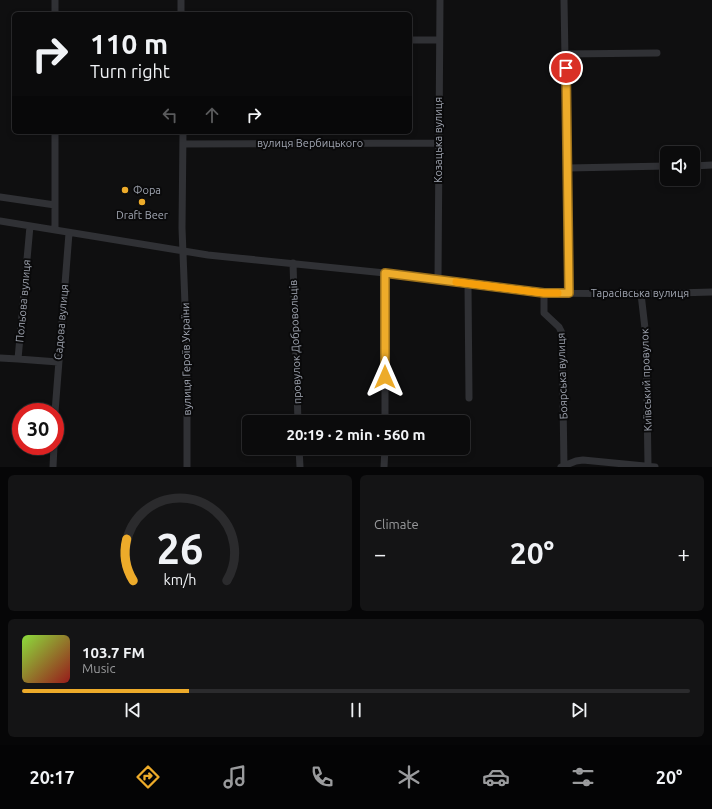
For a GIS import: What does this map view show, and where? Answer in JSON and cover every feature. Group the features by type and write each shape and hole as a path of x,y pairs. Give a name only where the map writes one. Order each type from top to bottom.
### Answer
{"street":[{"path":"55,12 56,0"},
{"path":"181,0 181,12"},
{"name":"Козацька вулиця","path":"438,280 440,0"},
{"path":"564,0 569,293"},
{"path":"412,40 439,40"},
{"path":"565,54 657,54"},
{"path":"55,134 55,230"},
{"name":"вулиця Героїв України","path":"183,134 183,251 187,355 187,467"},
{"name":"вулиця Вербицького","path":"182,144 438,142"},
{"path":"700,166 712,165"},
{"path":"568,168 660,166"},
{"path":"0,196 55,205"},
{"name":"Тарасівська вулиця","path":"0,221 208,255 385,273 544,293 641,294 712,292"},
{"name":"Польова вулиця","path":"18,359 30,226"},
{"name":"Садова вулиця","path":"55,403 69,233"},
{"name":"провулок Добровольців","path":"293,263 298,415"},
{"path":"384,415 385,273"},
{"path":"468,284 469,398"},
{"name":"Боярська вулиця","path":"544,293 544,312 559,327 562,333 563,467"},
{"name":"Київський провулок","path":"641,294 646,337 652,466"},
{"path":"0,358 58,362"},
{"path":"54,455 54,467"},
{"path":"299,455 300,467"},
{"path":"384,455 384,467"},
{"path":"563,467 576,461 583,460 611,465 652,466"}],"slow traffic":[{"path":"456,282 544,293 558,293"}],"place":[{"name":"Фора","path":"125,190"},
{"name":"Draft Beer","path":"142,202"}],"route":[{"path":"385,377 385,273 544,293 569,293 566,68"}]}
